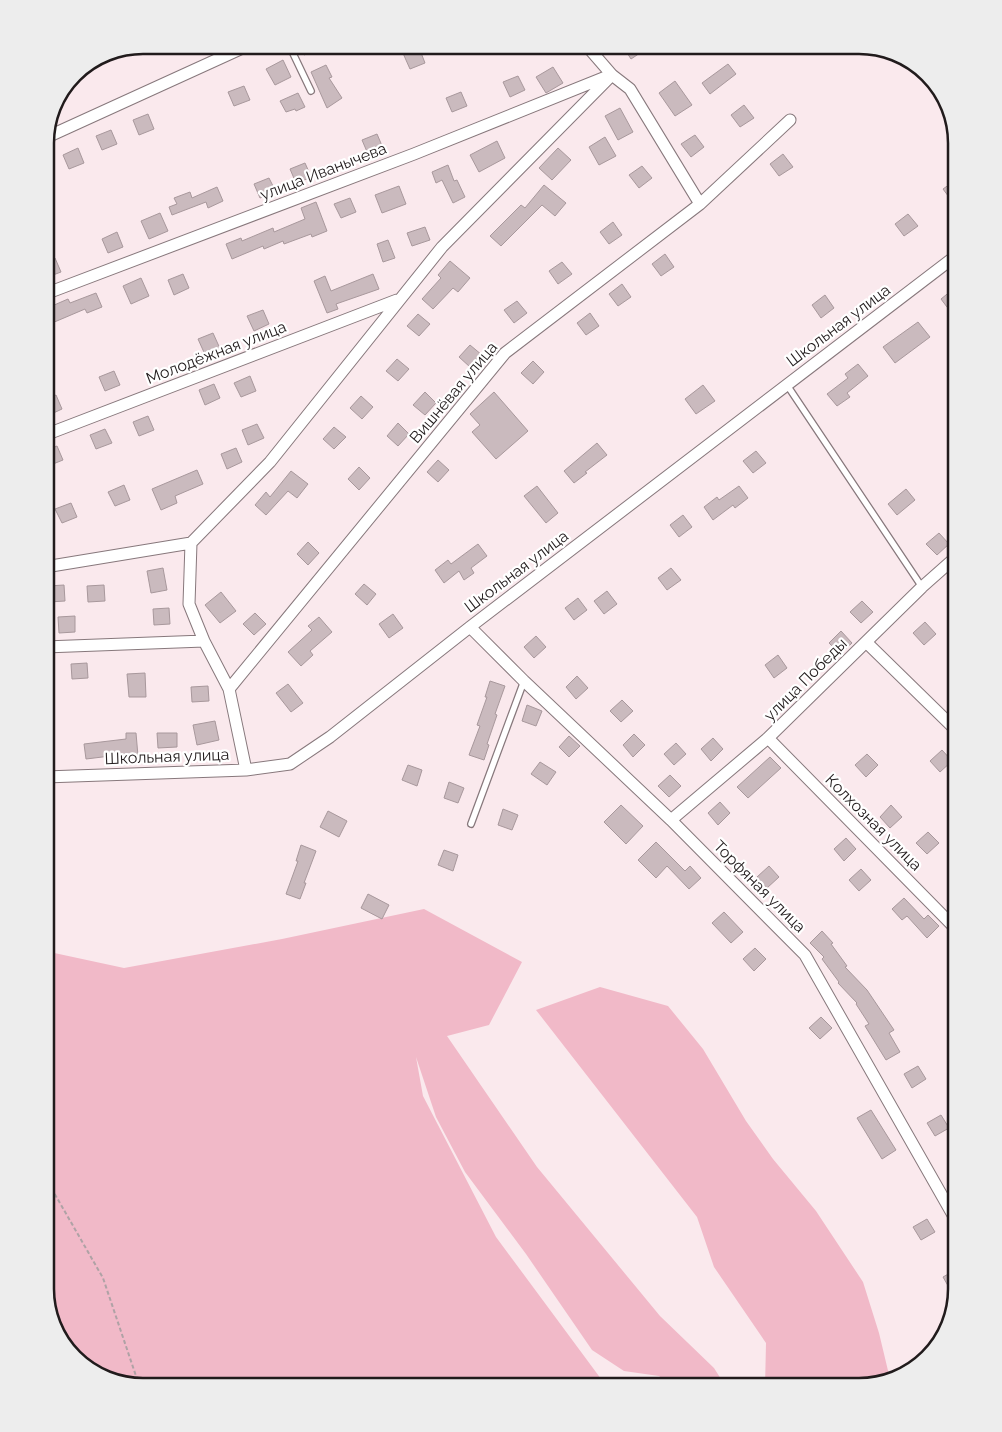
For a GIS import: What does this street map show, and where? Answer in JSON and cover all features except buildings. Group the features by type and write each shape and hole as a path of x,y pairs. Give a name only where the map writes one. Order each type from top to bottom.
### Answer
{"street":[{"path":"55,134 229,54"},
{"path":"594,54 612,75 630,89 700,204"},
{"path":"54,566 191,543 270,462 442,247 612,75"},
{"name":"улица Иванычева","path":"54,291 414,154 612,75"},
{"name":"Вишнёвая улица","path":"229,689 505,353 700,204 790,120"},
{"name":"Школьная улица","path":"54,777 246,770 290,764 330,737 470,627 948,262"},
{"name":"Молодёжная улица","path":"54,432 399,300"},
{"path":"191,543 189,604 204,641 229,689 246,770"},
{"name":"улица Победы","path":"671,820 768,738 922,587 948,564"},
{"name":"Торфяная улица","path":"470,627 524,681 671,820 805,955 948,1206"},
{"path":"54,647 204,641"},
{"path":"866,642 948,722"},
{"name":"Колхозная улица","path":"768,738 948,921"}],"lane":[{"path":"293,54 310,91"},
{"path":"787,385 922,587"},
{"path":"471,824 524,681"}],"path":[{"path":"54,1193 102,1278 137,1378"}],"shaded area":[{"path":"424,909 522,962 489,1025 447,1036 537,1167 660,1316 714,1368 720,1378 662,1378 624,1371 592,1350 526,1254 465,1172 436,1117 416,1057 423,1096 496,1237 600,1378 137,1378 126,1377 98,1366 80,1352 66,1334 61,1323 57,1312 54,1289 54,953 124,968 282,939"},
{"path":"600,987 668,1006 703,1049 746,1121 773,1159 816,1211 863,1282 879,1333 888,1373 859,1378 765,1378 766,1343 714,1267 697,1217 536,1010"}]}
